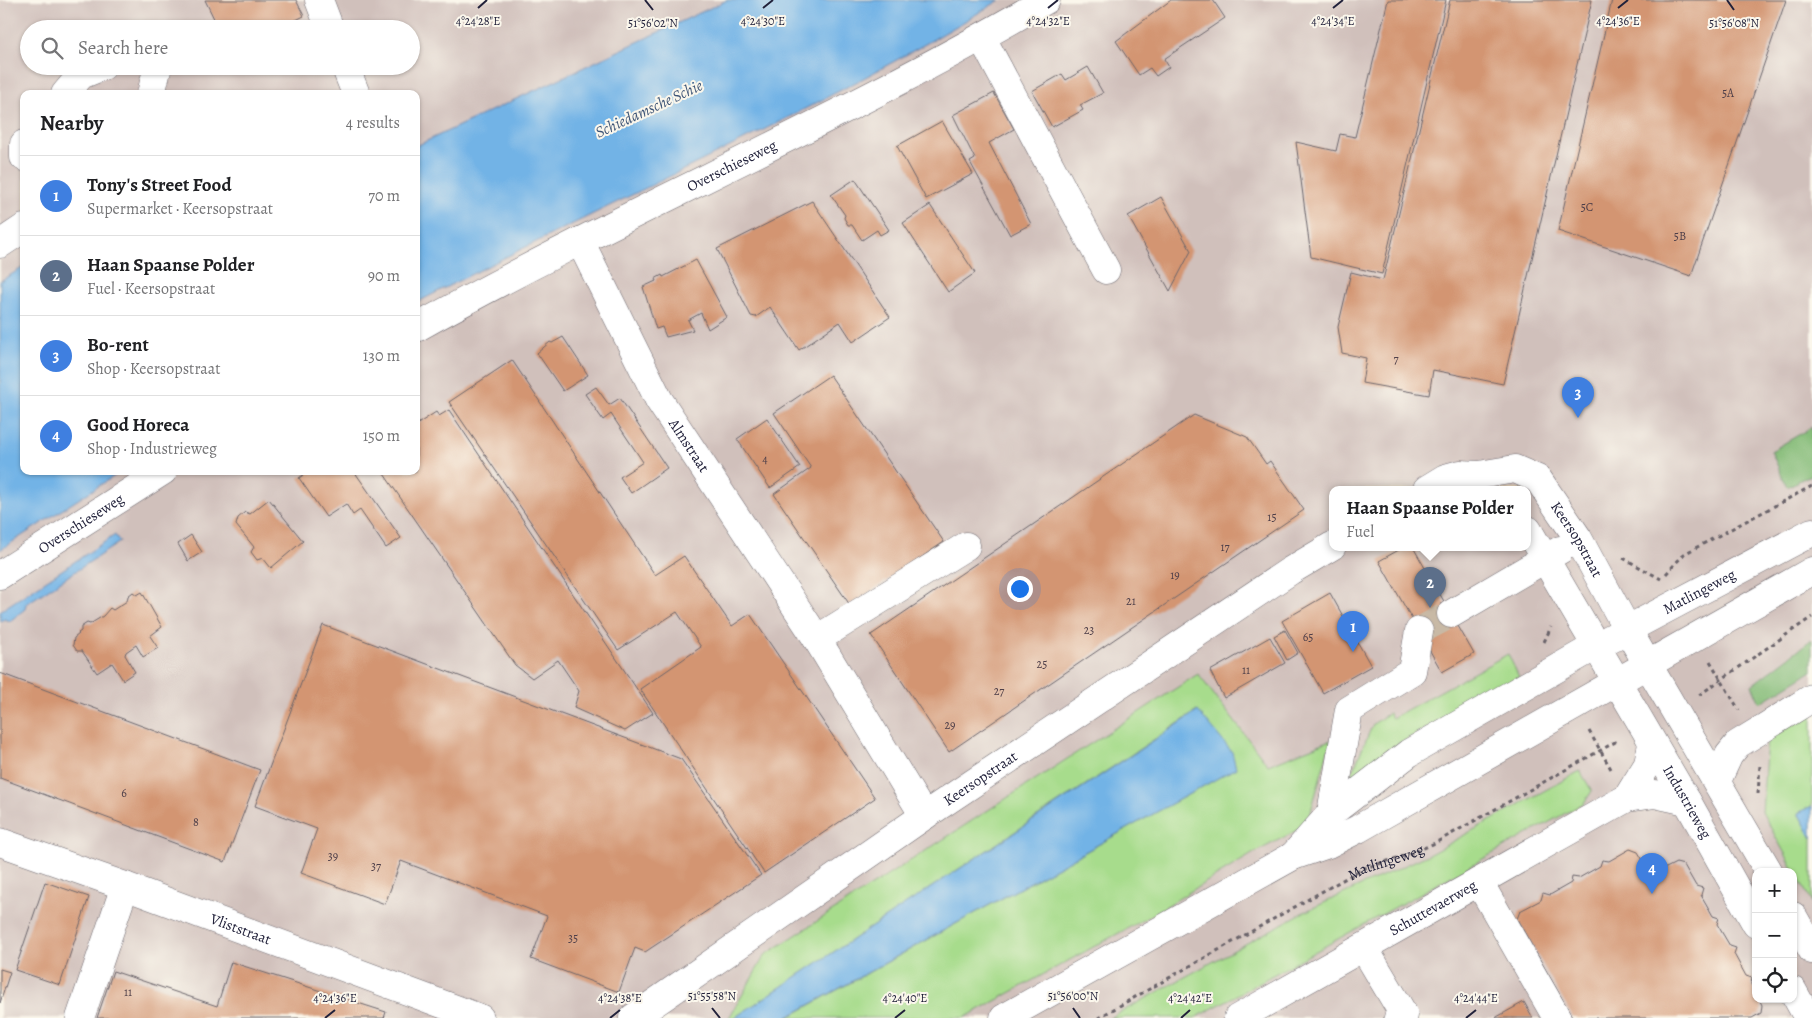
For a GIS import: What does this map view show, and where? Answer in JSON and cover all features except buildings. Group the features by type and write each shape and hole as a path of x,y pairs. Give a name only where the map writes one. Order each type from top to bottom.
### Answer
{"street":[{"path":"319,0 327,20"},
{"name":"Overschieseweg","path":"420,326 580,241 834,115 982,38 1046,0"},
{"path":"982,38 1106,270"},
{"path":"68,90 81,75"},
{"path":"152,90 156,75"},
{"path":"349,75 354,90"},
{"path":"0,244 20,231"},
{"name":"Almstraat","path":"580,241 659,400 817,639 924,816"},
{"name":"Keersopstraat","path":"1432,486 1445,478 1460,474 1487,482 1515,469 1538,480 1578,538 1627,629 1648,663"},
{"name":"Overschieseweg","path":"0,575 157,475"},
{"name":"Matlingeweg","path":"1293,856 1331,813 1409,753 1627,629 1812,532"},
{"path":"1531,535 1596,646"},
{"path":"1451,614 1546,560 1578,538"},
{"path":"817,639 966,546"},
{"name":"Keersopstraat","path":"633,1018 924,816 1290,571 1329,548"},
{"name":"Matlingeweg","path":"1004,1018 1293,856 1328,844 1358,829 1812,571"},
{"path":"1331,813 1349,710 1412,671 1419,631"},
{"name":"Industrieweg","path":"1596,646 1615,682 1687,801 1752,917"},
{"path":"1648,663 1767,868"},
{"path":"1717,781 1729,755 1738,744 1812,698"},
{"name":"Schuttevaerweg","path":"1627,798 1648,764 1647,735"},
{"name":"Schuttevaerweg","path":"1238,1018 1627,798 1655,794 1687,801"},
{"name":"Vliststraat","path":"0,842 125,886 480,1018"},
{"path":"1479,882 1556,1018"},
{"path":"80,1018 125,886"},
{"path":"1797,923 1812,950"},
{"path":"1364,948 1404,1015 1398,1018"},
{"path":"1797,998 1808,1018"}],"path":[{"name":"Matlingeweg","path":"1661,578 1684,554 1812,486"},
{"path":"1720,680 1812,617"},
{"name":"Matlingeweg","path":"1098,1018 1362,869 1410,854 1435,843 1647,735"}],"shaded area":[{"path":"0,0 1812,0 1812,1018 0,1018"}],"green space":[{"path":"1812,427 1812,474 1787,487 1771,451"},
{"path":"1812,639 1812,671 1760,703 1752,685"},
{"path":"1508,654 1519,677 1384,752 1347,783 1373,724 1389,713 1392,718"},
{"path":"1198,674 1268,765 1331,740 1307,825 1254,853 1150,916 964,1018 787,1018 1236,768 1197,711 734,1018 729,1018 765,955"},
{"path":"1812,711 1812,806 1798,813 1812,838 1812,903 1797,876 1797,868 1793,868 1762,812 1767,738"},
{"path":"1580,771 1592,791 1584,803 1195,1018 1110,1018 1302,913 1432,853"}],"water":[{"name":"Schiedamsche Schie","path":"727,0 1000,0 857,82 784,120 420,301 420,144"},
{"path":"20,269 20,475 116,475 0,550 0,281"},
{"path":"115,535 120,542 26,604 25,609 10,621 4,619 0,622 0,611"},
{"path":"1198,711 1232,752 1236,768 786,1018 734,1018"},
{"path":"1812,806 1812,838 1798,813"}],"tunnel":[{"path":"1419,631 1451,614"}],"place":[{"name":"Bo-rent","path":"1578,418"},
{"name":"Haan Spaanse Polder","path":"1430,608"},
{"name":"Tony's Street Food","path":"1353,652"},
{"name":"Good Horeca","path":"1652,894"}]}
